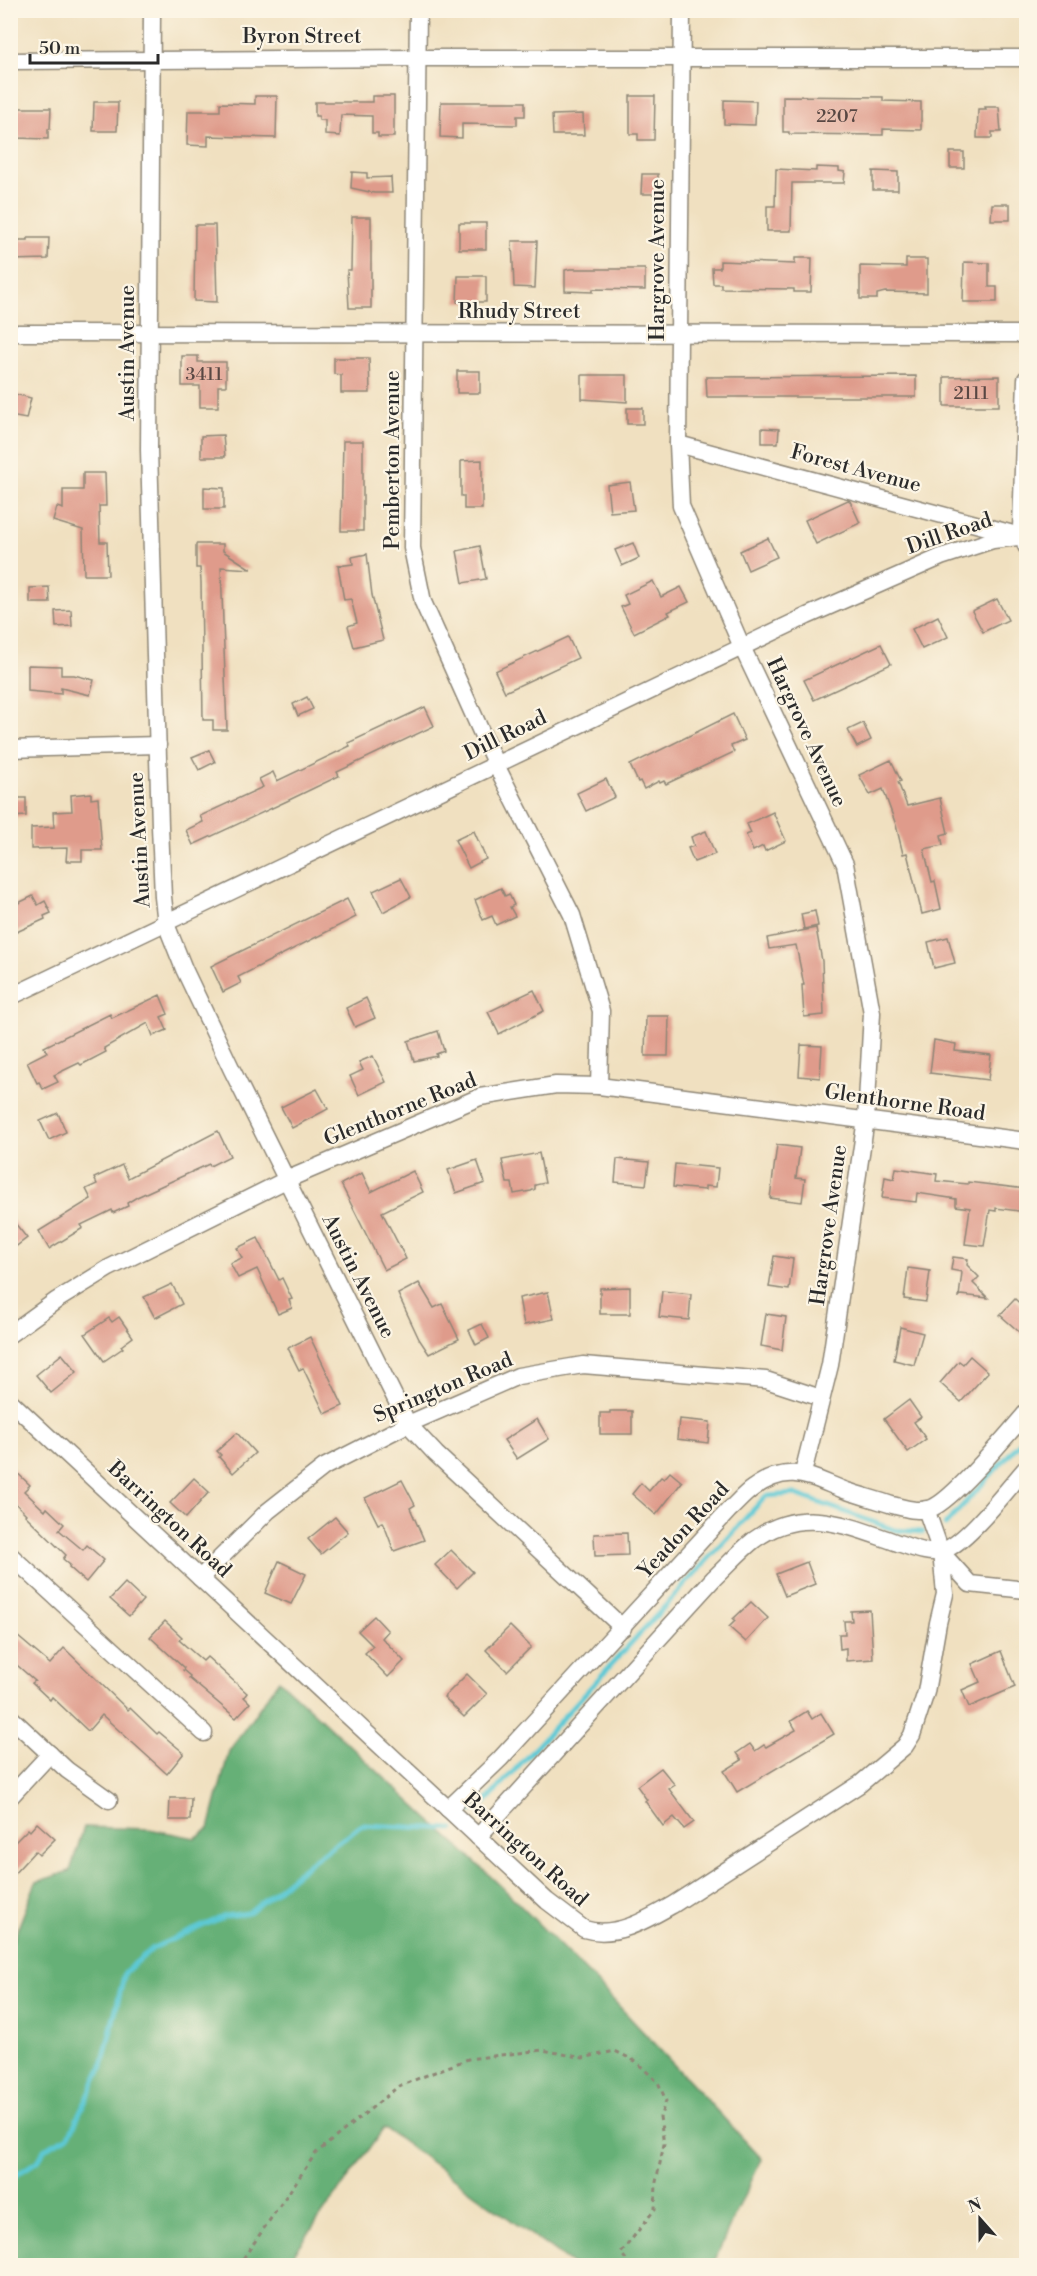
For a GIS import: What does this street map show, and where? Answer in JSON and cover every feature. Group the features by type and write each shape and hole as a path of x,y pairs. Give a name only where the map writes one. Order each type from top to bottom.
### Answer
{"street":[{"name":"Austin Avenue","path":"152,10 149,450 163,897 166,924 184,969 286,1180 408,1424 436,1454 623,1628"},
{"name":"Pemberton Avenue","path":"418,10 412,548 423,602 496,765 572,915 602,1011 599,1086"},
{"name":"Hargrove Avenue","path":"682,10 678,444 681,506 742,647 845,864 872,1013 866,1119 830,1365 803,1473"},
{"name":"Byron Street","path":"10,61 1026,58"},
{"name":"Rhudy Street","path":"10,333 1026,334"},
{"path":"1025,540 1026,379"},
{"name":"Forest Avenue","path":"678,444 1025,540"},
{"name":"Dill Road","path":"10,997 742,647 916,567 993,540 1025,540"},
{"path":"10,749 158,745"},
{"name":"Glenthorne Road","path":"10,1334 57,1300 109,1268 286,1180 480,1097 556,1085 599,1086 1026,1141"},
{"name":"Springton Road","path":"200,1578 268,1510 324,1467 408,1424 518,1376 583,1365 766,1380 821,1398"},
{"name":"Barrington Road","path":"10,1401 547,1901 584,1929 599,1932 627,1927 649,1919 674,1904 860,1784 904,1746 912,1735 931,1673 938,1623 945,1594 941,1552 926,1509"},
{"path":"803,1473 846,1491 892,1505 912,1510 926,1509 942,1501 960,1485 1026,1413"},
{"path":"478,1837 714,1578 754,1540 772,1529 800,1521 828,1521 920,1550 941,1552 958,1543 1026,1468"},
{"name":"Yeadon Road","path":"448,1809 500,1759 623,1628 729,1510 753,1488 781,1475 803,1473"},
{"path":"941,1552 970,1584 1026,1590"},
{"path":"10,1554 204,1733"},
{"path":"10,1717 67,1770 109,1800"},
{"path":"10,1797 50,1754"}],"path":[{"path":"238,2265 316,2153 399,2086 468,2059 543,2050 583,2058 615,2052 635,2061 658,2082 666,2101 660,2117 664,2144 656,2182 655,2209 621,2253 631,2265"}],"green space":[{"path":"279,1680 502,1887 603,1989 762,2159 713,2265 573,2265 384,2128 286,2265 11,2265 11,1946 36,1882 70,1871 84,1827 149,1829 195,1838 209,1829 229,1751"}],"building":[{"path":"255,96 277,96 276,138 208,136 208,146 187,145 188,111 220,111 220,103 255,104"},
{"path":"372,96 394,96 394,137 378,137 378,133 372,133 372,116 341,115 340,136 325,135 325,120 319,120 319,116 315,116 315,102 372,102"},
{"path":"630,96 655,96 654,140 638,140 638,134 630,134"},
{"path":"783,96 883,97 883,101 921,102 921,130 883,129 883,135 789,134 789,132 783,132"},
{"path":"724,100 756,101 755,125 724,124"},
{"path":"94,102 118,102 117,131 93,131"},
{"path":"441,102 525,102 525,116 517,116 517,125 462,124 462,138 440,137"},
{"path":"985,107 999,107 1001,132 992,132 992,138 977,138 978,109 986,109"},
{"path":"15,108 51,108 48,139 16,138"},
{"path":"583,114 584,135 553,135 552,115"},
{"path":"950,152 964,152 964,168 950,168"},
{"path":"816,167 839,168 839,171 845,172 844,183 792,183 791,231 767,231 767,206 775,206 776,169 816,171"},
{"path":"873,171 898,172 898,190 873,190"},
{"path":"352,172 367,173 367,178 391,177 392,193 374,193 351,188"},
{"path":"642,174 658,174 658,194 641,194"},
{"path":"992,204 1010,204 1010,220 991,220"},
{"path":"352,217 371,217 371,308 349,308 347,270 351,270"},
{"path":"459,223 486,223 486,249 459,249"},
{"path":"195,225 215,225 217,302 194,301"},
{"path":"28,238 49,238 48,259 10,260 10,240 28,240"},
{"path":"512,241 537,241 535,288 514,287"},
{"path":"795,258 812,258 811,292 794,292 794,289 721,288 721,284 713,284 712,268 720,268 720,261 795,264"},
{"path":"906,259 927,259 927,293 885,292 877,294 877,299 860,299 860,266 906,267"},
{"path":"964,262 989,263 989,287 997,287 997,302 963,302"},
{"path":"645,269 645,290 565,291 565,270"},
{"path":"458,276 486,276 486,302 457,302"},
{"path":"182,356 198,356 198,362 226,362 226,386 218,386 218,407 200,407 200,386 182,386"},
{"path":"334,358 369,358 370,393 341,393 341,375 334,374"},
{"path":"457,371 480,371 480,393 457,393"},
{"path":"582,375 627,375 627,402 582,399"},
{"path":"916,376 916,397 707,397 706,377"},
{"path":"999,376 999,406 944,406 944,377"},
{"path":"10,393 31,398 26,419 10,416"},
{"path":"627,408 643,408 643,424 627,424"},
{"path":"762,428 779,429 778,443 762,443"},
{"path":"223,435 225,457 201,457 201,436"},
{"path":"343,441 363,441 363,531 341,531"},
{"path":"482,460 482,509 464,509 464,496 461,496 461,461"},
{"path":"83,473 105,473 106,506 99,506 100,542 107,542 108,575 84,575 83,530 53,521 57,507 63,509 63,490 83,490"},
{"path":"630,482 634,510 610,512 607,485"},
{"path":"204,487 224,488 224,509 204,509"},
{"path":"848,500 860,523 816,544 805,520"},
{"path":"768,538 777,557 748,570 740,551"},
{"path":"633,543 639,558 622,566 615,550"},
{"path":"196,544 223,544 223,551 251,569 221,567 227,730 213,730 213,720 203,720 201,582 200,568 196,568"},
{"path":"480,546 486,579 463,583 457,551"},
{"path":"367,554 372,595 383,640 354,647 348,626 357,623 351,599 344,600 338,566 353,564 352,557"},
{"path":"653,581 661,597 681,587 689,602 668,612 670,615 634,633 621,607 628,604 624,595"},
{"path":"49,587 50,603 30,603 30,588"},
{"path":"997,599 1008,620 983,632 972,611"},
{"path":"71,610 72,626 56,627 55,611"},
{"path":"938,616 948,637 922,649 912,629"},
{"path":"568,637 578,658 505,692 495,671"},
{"path":"881,644 891,664 814,700 804,680"},
{"path":"28,665 61,666 61,675 74,675 94,680 90,695 61,688 61,694 28,691"},
{"path":"307,697 313,709 298,716 293,704"},
{"path":"425,707 434,726 337,772 339,776 193,845 186,830 203,822 200,816 263,787 259,779 273,772 277,781 350,746 348,743"},
{"path":"733,714 745,740 731,746 734,752 666,784 664,781 660,783 659,781 644,789 640,781 638,782 630,765"},
{"path":"863,723 871,740 857,747 848,730"},
{"path":"209,750 215,762 199,770 192,757"},
{"path":"891,760 901,781 898,782 907,806 940,798 948,833 941,835 943,845 924,849 932,882 935,881 941,909 922,914 907,853 903,854 896,825 883,789 870,795 859,775"},
{"path":"606,779 615,797 586,811 577,793"},
{"path":"91,793 91,799 98,798 102,850 82,850 82,861 66,861 67,848 31,849 31,828 54,827 53,812 72,811 71,795"},
{"path":"10,798 26,798 26,816 10,817"},
{"path":"773,812 786,841 765,851 763,846 753,851 746,835 751,833 747,824"},
{"path":"474,831 486,859 469,868 455,840"},
{"path":"706,831 715,854 694,862 688,848 694,846 691,837"},
{"path":"401,878 411,897 383,912 373,891"},
{"path":"501,888 505,896 509,894 514,905 510,907 515,916 496,925 492,916 483,920 475,900"},
{"path":"33,896 38,905 45,901 51,913 44,916 45,919 10,935 10,907"},
{"path":"347,899 356,917 238,977 241,983 223,992 211,966"},
{"path":"815,911 818,926 804,929 801,914"},
{"path":"816,928 822,961 824,1015 804,1017 802,985 804,985 796,945 769,949 767,938"},
{"path":"948,937 955,963 934,968 928,942"},
{"path":"534,990 544,1011 499,1034 488,1012"},
{"path":"160,995 168,1014 161,1017 167,1030 153,1036 148,1023 104,1048 106,1052 54,1075 58,1082 43,1089 39,1082 37,1083 27,1062 47,1052 44,1047 110,1014 112,1018"},
{"path":"366,998 375,1018 355,1027 346,1008"},
{"path":"646,1016 669,1016 668,1056 645,1056"},
{"path":"438,1031 444,1051 436,1054 437,1056 414,1061 408,1041"},
{"path":"934,1040 956,1044 955,1051 991,1055 988,1080 930,1073"},
{"path":"801,1045 822,1046 820,1078 799,1076"},
{"path":"373,1056 386,1082 359,1095 350,1076 363,1070 359,1062"},
{"path":"317,1089 328,1109 292,1128 281,1107"},
{"path":"58,1113 66,1132 49,1140 40,1121"},
{"path":"218,1131 230,1156 137,1197 127,1203 128,1206 113,1213 112,1210 81,1225 83,1228 49,1249 39,1231 91,1199 86,1189 97,1184 94,1178 122,1165 128,1178"},
{"path":"777,1145 800,1148 796,1178 805,1179 802,1202 770,1198"},
{"path":"539,1153 545,1183 535,1185 535,1189 531,1191 514,1194 512,1183 507,1183 502,1160"},
{"path":"617,1159 649,1162 646,1185 615,1182"},
{"path":"477,1160 485,1183 456,1193 448,1170"},
{"path":"675,1164 718,1168 716,1187 705,1186 705,1190 673,1187"},
{"path":"896,1168 937,1174 936,1181 968,1184 968,1182 1026,1189 1026,1212 996,1208 996,1211 990,1210 984,1246 965,1244 970,1208 956,1206 956,1199 917,1193 916,1202 882,1198 885,1177 894,1179"},
{"path":"413,1171 423,1192 382,1212 406,1259 384,1270 341,1184 362,1173 371,1192"},
{"path":"10,1217 27,1238 10,1251"},
{"path":"258,1238 279,1280 282,1278 292,1299 289,1300 292,1308 278,1314 257,1269 238,1278 230,1263 242,1258 237,1248"},
{"path":"774,1256 793,1259 789,1290 769,1287"},
{"path":"953,1257 968,1259 967,1265 979,1277 973,1283 988,1298 961,1295 959,1297 962,1272 951,1270"},
{"path":"908,1268 930,1271 926,1302 904,1299"},
{"path":"419,1283 434,1308 442,1304 459,1339 429,1354 419,1339 398,1294"},
{"path":"172,1284 182,1304 155,1318 144,1297"},
{"path":"630,1287 630,1314 600,1314 600,1288"},
{"path":"662,1291 691,1294 689,1320 659,1317"},
{"path":"548,1292 554,1319 524,1325 519,1298"},
{"path":"1015,1299 1026,1309 1026,1338 1000,1315"},
{"path":"766,1314 786,1317 782,1350 761,1346"},
{"path":"119,1317 133,1337 121,1346 123,1348 104,1361 85,1334 109,1318 112,1322"},
{"path":"482,1324 489,1338 476,1345 469,1330"},
{"path":"900,1327 923,1333 914,1365 894,1360"},
{"path":"310,1337 343,1406 325,1414 303,1368 299,1370 288,1348"},
{"path":"62,1354 77,1372 51,1393 36,1375"},
{"path":"970,1356 988,1372 961,1402 940,1383 959,1361 963,1364"},
{"path":"909,1400 921,1417 914,1422 926,1439 908,1452 884,1419"},
{"path":"610,1411 632,1411 632,1434 600,1434 600,1413 610,1413"},
{"path":"537,1419 549,1439 517,1459 504,1440"},
{"path":"679,1419 710,1422 708,1443 677,1439"},
{"path":"237,1433 255,1453 233,1473 219,1457 221,1455 217,1451"},
{"path":"10,1466 30,1485 24,1491 45,1511 47,1508 64,1524 59,1530 83,1550 87,1545 104,1560 86,1582 63,1559 66,1555 26,1514 14,1502 10,1505"},
{"path":"670,1472 682,1482 656,1515 632,1494 641,1483 649,1491 661,1477 664,1479"},
{"path":"194,1478 209,1492 186,1518 170,1503"},
{"path":"402,1480 415,1505 410,1508 424,1540 394,1551 383,1522 378,1524 365,1498"},
{"path":"335,1517 348,1532 321,1554 308,1539"},
{"path":"627,1533 628,1555 595,1556 594,1534"},
{"path":"451,1550 473,1572 457,1588 435,1565"},
{"path":"279,1561 306,1574 291,1604 265,1593"},
{"path":"807,1562 815,1584 785,1596 776,1574"},
{"path":"125,1583 143,1600 129,1616 110,1599"},
{"path":"751,1602 768,1618 746,1642 729,1627 735,1621 733,1619"},
{"path":"870,1610 873,1659 846,1661 846,1648 840,1649 839,1634 845,1634 844,1621 852,1621 851,1611"},
{"path":"374,1616 388,1631 382,1638 404,1661 388,1677 365,1653 373,1646 358,1631"},
{"path":"165,1621 182,1637 179,1640 203,1661 207,1657 247,1693 244,1697 250,1703 236,1718 189,1678 184,1668 150,1637"},
{"path":"510,1626 531,1647 507,1671 486,1650"},
{"path":"10,1630 50,1664 64,1648 128,1710 130,1708 157,1734 159,1732 184,1753 167,1774 102,1715 88,1731 52,1697 50,1700 32,1683 35,1681 10,1659"},
{"path":"1001,1651 1015,1687 969,1707 962,1690 980,1682 972,1664"},
{"path":"467,1674 487,1694 464,1717 444,1697"},
{"path":"807,1711 812,1719 821,1713 834,1734 737,1792 724,1771 742,1760 737,1753 750,1744 755,1751 764,1745 766,1747 796,1730 791,1721"},
{"path":"661,1768 675,1785 669,1789 694,1822 684,1829 674,1817 663,1826 637,1786"},
{"path":"170,1798 191,1798 190,1820 169,1820"},
{"path":"37,1823 55,1839 39,1855 35,1851 10,1878 10,1847"}],"waterway":[{"path":"945,1525 1026,1436"},
{"path":"469,1811 479,1809 766,1496 795,1494 895,1530 923,1532"},
{"path":"10,2179 39,2160 44,2149 69,2136 102,2066 125,1972 153,1948 225,1916 248,1913 312,1861 362,1825 453,1829"}]}
